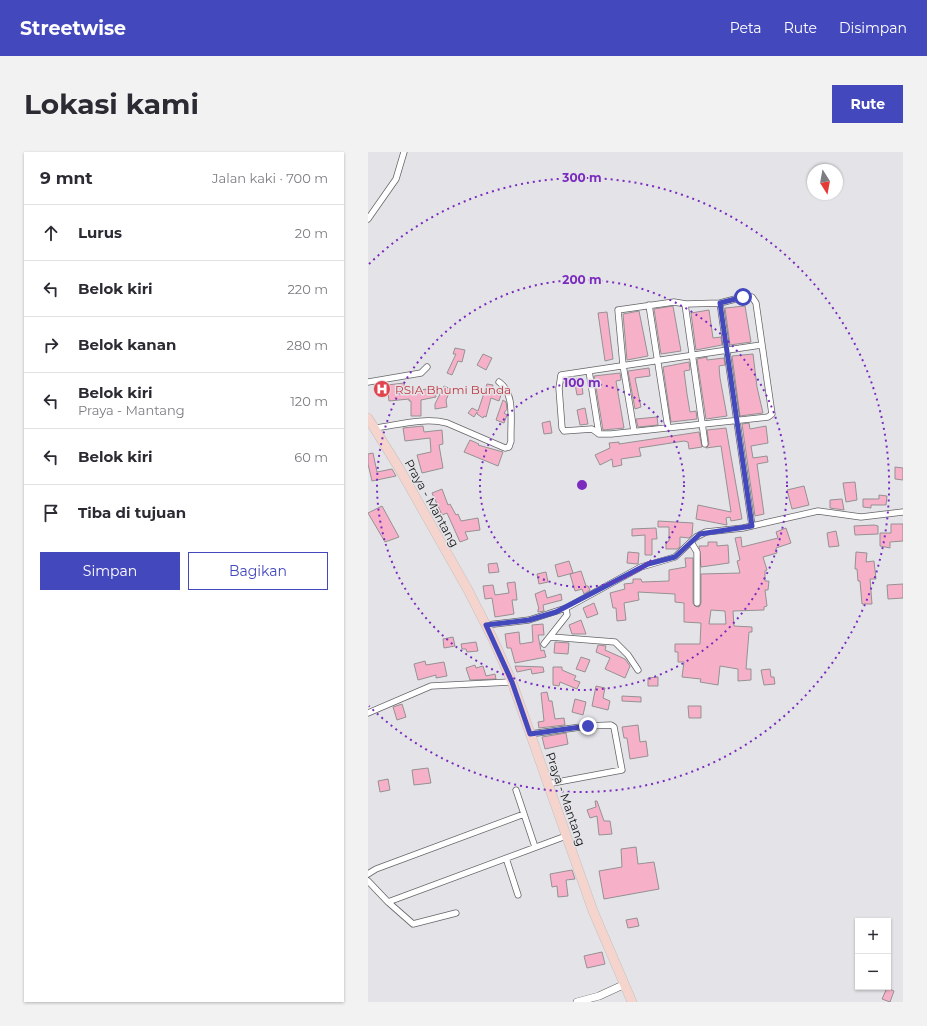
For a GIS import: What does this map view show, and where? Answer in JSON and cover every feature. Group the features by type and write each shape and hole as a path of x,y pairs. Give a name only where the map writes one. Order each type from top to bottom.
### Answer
{"main road":[{"name":"Praya - Mantang","path":"368,418 399,468 486,625 512,682 546,784 593,911 623,985 632,1002"}],"street":[{"path":"368,219 396,179 404,152"},
{"path":"634,431 623,365 618,310 677,302 685,304 720,303 743,297 754,298 772,414 768,417 702,423 668,428 634,431 599,434 592,429 570,432 564,431 562,428 560,376 623,365 761,345"},
{"path":"720,303 752,526"},
{"path":"685,304 704,444"},
{"path":"649,305 668,428"},
{"path":"368,382 421,373 427,367"},
{"path":"589,371 599,434"},
{"path":"375,428 424,421 439,421 505,448 509,447 511,441 510,395 505,387 498,382"},
{"path":"486,625 529,620 566,608 648,564 675,557 696,537 706,532 752,526 818,511 861,517 903,512"},
{"path":"690,542 697,552 697,603"},
{"path":"544,644 567,615 566,608"},
{"path":"551,637 615,642 628,654 638,670"},
{"path":"368,713 431,686 512,682"},
{"path":"530,734 588,726 611,725 614,727 622,770 546,784"},
{"path":"516,790 535,847"},
{"path":"368,874 376,869 524,814"},
{"path":"388,902 566,836"},
{"path":"506,858 518,896"},
{"path":"368,881 388,902 414,924 456,913"},
{"path":"577,1002 599,996 623,985"}],"building":[{"path":"673,306 681,351 661,354 654,309"},
{"path":"745,306 751,342 730,345 725,308"},
{"path":"709,310 713,338 721,337 722,345 696,350 691,313"},
{"path":"639,311 648,356 627,360 623,314"},
{"path":"607,312 613,359 605,361 598,313"},
{"path":"455,348 465,350 462,362 458,361 452,375 447,373 456,354 453,354"},
{"path":"483,354 492,358 486,370 477,365"},
{"path":"753,354 757,387 763,413 740,416 732,356"},
{"path":"707,357 707,360 724,358 725,365 719,366 727,416 706,419 697,359"},
{"path":"689,362 690,370 684,371 687,394 690,412 696,411 697,419 671,422 663,367"},
{"path":"649,368 650,376 635,378 641,407 635,409 628,371"},
{"path":"620,373 621,380 616,381 624,428 603,430 594,376"},
{"path":"581,378 583,394 577,395 575,384 565,386 564,381"},
{"path":"404,383 405,392 435,388 436,397 421,400 421,416 411,416 411,401 409,401 409,399 389,401 387,385"},
{"path":"487,384 493,385 492,389 502,392 499,401 491,398 486,417 484,416 483,418 477,414 477,412 474,417 468,413 472,408 478,411"},
{"path":"444,386 451,389 446,400 447,407 435,409 435,404"},
{"path":"503,400 506,402 507,409 504,413 507,415 504,423 496,420"},
{"path":"585,408 588,424 580,425 577,410"},
{"path":"657,417 658,425 638,427 636,419"},
{"path":"550,421 552,433 544,434 542,423"},
{"path":"749,423 750,429 766,426 768,443 751,446 753,458 767,456 768,462 757,464 764,514 755,516 742,424"},
{"path":"423,426 424,432 442,430 443,444 439,445 443,468 422,473 417,455 431,452 430,438 405,441 403,428"},
{"path":"726,428 742,519 731,521 730,517 726,518 727,525 696,519 698,505 731,512 721,446 706,448 709,444 707,430"},
{"path":"699,432 702,447 689,449 688,442 684,441 639,448 641,456 621,459 622,465 613,467 612,459 600,465 595,455 610,448 609,443 619,442 619,444"},
{"path":"470,440 479,444 478,445 503,452 498,466 464,452"},
{"path":"373,453 377,472 392,469 396,476 372,481 368,464 368,454"},
{"path":"895,467 903,468 903,480 895,479"},
{"path":"855,482 857,500 846,502 843,483"},
{"path":"804,486 809,505 792,509 787,490"},
{"path":"442,489 448,505 450,504 456,515 458,514 461,521 478,518 480,530 465,532 468,539 460,542 447,513 442,515 432,493"},
{"path":"879,495 887,496 886,505 871,505 871,508 863,507 863,499 879,499"},
{"path":"842,499 844,510 830,508 830,500"},
{"path":"382,506 399,537 385,542 368,513"},
{"path":"658,521 693,523 692,535 689,538 680,537 680,547 677,549 666,549 666,542 669,541 669,527 658,527"},
{"path":"891,524 903,524 903,541 890,542 890,548 880,546 880,533 891,533"},
{"path":"854,526 878,526 878,534 855,535"},
{"path":"656,528 657,539 652,539 652,555 645,555 645,535 632,536 632,529"},
{"path":"786,528 791,543 776,548 777,553 763,557 767,570 765,571 765,581 769,581 768,590 765,590 767,606 764,607 764,610 733,611 734,626 752,627 752,632 749,632 746,669 751,669 751,680 738,681 738,669 720,666 718,685 700,682 701,679 682,677 684,662 678,662 678,652 675,652 675,644 700,644 701,623 684,622 684,603 675,602 675,594 638,592 639,600 624,603 626,620 617,621 616,608 613,608 610,593 625,589 624,584 633,583 633,579 641,579 642,582 669,581 669,570 686,567 685,558 693,558 693,603 695,606 699,607 701,603 701,574 740,573 737,561 740,560 735,538 741,537 742,547 778,538 776,532","holes":["711,610 725,611 726,624 709,624"]},
{"path":"836,531 839,546 829,547 827,533"},
{"path":"708,542 717,542 717,546 728,545 729,563 701,567 699,546 708,546"},
{"path":"628,552 639,553 638,564 627,563"},
{"path":"856,552 867,553 866,562 874,561 876,579 870,579 872,604 862,604 860,581 858,581 857,569 855,569"},
{"path":"569,561 573,573 558,577 555,565"},
{"path":"497,563 499,572 489,573 488,564"},
{"path":"581,571 586,586 588,586 590,590 584,594 582,589 575,591 570,574"},
{"path":"546,572 548,582 539,584 537,574"},
{"path":"515,582 517,600 512,600 514,614 495,617 492,598 485,599 483,586 493,585 495,595 509,593 507,583"},
{"path":"903,584 903,598 888,599 887,585"},
{"path":"545,590 547,598 561,594 562,600 543,605 544,611 538,612 539,609 535,594"},
{"path":"594,603 598,614 587,618 583,608"},
{"path":"581,620 586,634 572,634 569,625"},
{"path":"543,624 544,635 538,635 541,651 544,650 546,657 515,663 511,648 507,648 505,634 519,632 520,644 533,642 532,625"},
{"path":"453,637 455,646 444,648 443,639"},
{"path":"476,642 478,651 467,652 466,649 462,649 461,644"},
{"path":"555,642 569,643 568,654 554,653"},
{"path":"598,645 606,646 605,650 625,659 630,666 625,678 605,669 610,658 596,652"},
{"path":"581,657 590,660 585,672 576,669"},
{"path":"425,661 426,665 444,662 447,676 436,678 436,675 418,680 414,664"},
{"path":"475,665 476,668 483,666 486,676 495,674 496,679 470,680 466,668"},
{"path":"515,666 543,667 544,672 532,674 531,669 517,672"},
{"path":"553,667 562,667 562,670 576,676 574,680 580,682 577,689 560,682 559,686 553,685"},
{"path":"770,669 771,677 774,677 775,684 764,685 761,670"},
{"path":"658,677 658,686 648,686 648,678"},
{"path":"596,686 605,688 603,698 610,701 608,710 592,706"},
{"path":"547,692 549,701 552,701 555,719 564,718 565,725 539,728 538,722 544,721 541,693"},
{"path":"622,696 641,697 641,702 622,701"},
{"path":"575,699 586,702 583,715 572,712"},
{"path":"402,704 406,717 397,720 393,707"},
{"path":"688,706 701,706 701,718 689,718"},
{"path":"638,725 640,742 646,741 648,756 630,759 627,738 624,738 622,727"},
{"path":"566,733 568,744 545,749 542,737"},
{"path":"428,768 431,783 414,785 412,770"},
{"path":"388,779 390,790 380,792 378,781"},
{"path":"595,801 597,801 604,821 610,821 612,834 599,835 597,816 590,818 587,810 596,807"},
{"path":"636,847 638,864 654,862 659,889 604,899 599,871 622,867 621,849"},
{"path":"572,870 575,879 566,880 568,896 558,897 557,886 552,887 550,874"},
{"path":"637,918 639,926 628,928 626,920"},
{"path":"602,952 605,964 587,968 584,956"},
{"path":"886,990 894,991 890,1002 882,999"}],"place":[{"name":"RSIA Bhumi Bunda","path":"382,389"}],"route":[{"path":"588,726 530,734 512,682 486,625 529,620 556,612 641,567 675,557 700,534 717,530 732,530 752,526 720,303 743,297"}]}
